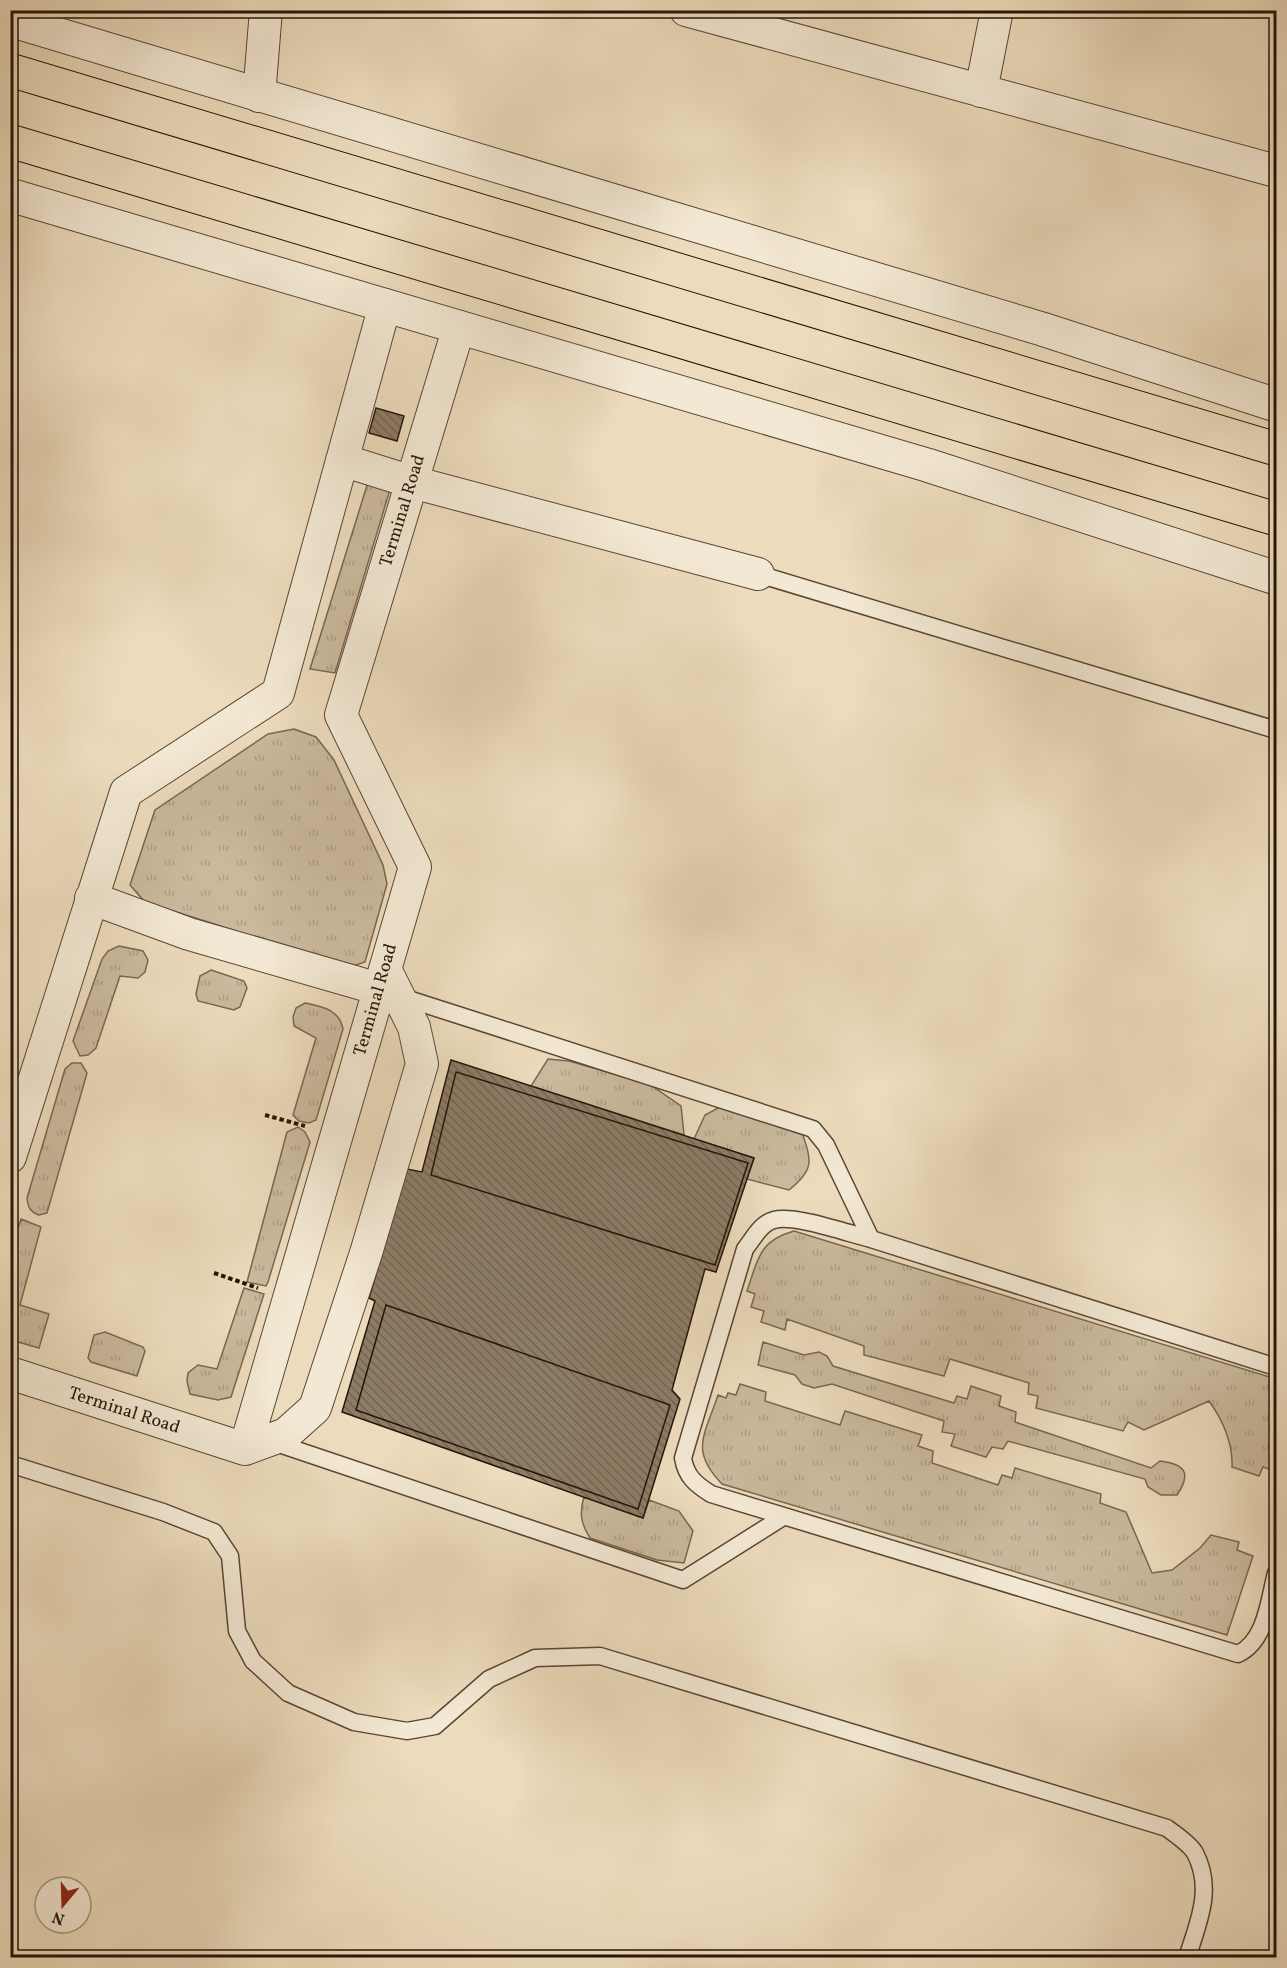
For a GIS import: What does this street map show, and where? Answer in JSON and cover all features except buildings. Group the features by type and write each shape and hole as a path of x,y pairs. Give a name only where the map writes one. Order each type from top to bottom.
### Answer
{"highway":[{"path":"10,70 1276,449"},
{"path":"10,141 1276,519"}],"street":[{"path":"259,96 266,10"},
{"path":"686,10 1276,171"},
{"path":"981,91 997,10"},
{"path":"10,20 1042,329 1276,405"},
{"path":"10,195 927,465 1276,578"},
{"path":"10,1157 126,792 278,693 385,305"},
{"name":"Terminal Road","path":"10,1373 256,1445 387,984 415,867 341,715 459,327"},
{"path":"342,460 412,482 758,574"},
{"path":"91,898 189,934 387,984 414,1027 422,1064 366,1253 315,1408 286,1434 256,1445"}],"lane":[{"path":"758,574 1276,730"},
{"path":"387,984 813,1129 826,1145 871,1239"},
{"path":"1276,1367 871,1239 804,1221 775,1219 760,1229 745,1250 683,1458 686,1472 697,1485 711,1494 1238,1654 1250,1649 1258,1637 1276,1573"},
{"path":"256,1445 683,1580 783,1517"},
{"path":"10,1464 163,1512 214,1532 230,1556 237,1631 253,1661 288,1693 354,1722 407,1731 435,1726 489,1679 535,1658 600,1656 1167,1828 1194,1851 1202,1874 1205,1897 1187,1958"}],"green space":[{"path":"369,479 391,486 335,673 310,669"},
{"path":"294,729 316,737 334,760 383,865 387,884 365,962 350,967 145,902 130,885 155,810 268,734"},
{"path":"119,946 143,951 148,960 145,972 138,978 120,976 96,1048 88,1055 80,1056 73,1041 102,959 108,951"},
{"path":"211,970 244,981 247,988 240,1007 234,1010 198,1001 196,994 200,976"},
{"path":"305,1003 334,1013 343,1029 316,1120 309,1123 299,1121 293,1115 316,1038 294,1026 293,1017 296,1008"},
{"path":"548,1059 569,1061 649,1084 681,1106 684,1135 531,1086"},
{"path":"72,1063 81,1063 87,1073 47,1213 39,1215 30,1209 27,1198 65,1069"},
{"path":"720,1107 802,1133 809,1158 809,1165 803,1177 789,1190 747,1179 754,1158 694,1139 705,1115"},
{"path":"298,1127 305,1132 310,1142 268,1282 266,1286 247,1282 287,1132"},
{"path":"21,1219 41,1227 20,1305 49,1314 39,1348 11,1340 11,1249"},
{"path":"794,1231 1276,1379 1275,1471 1263,1467 1259,1476 1232,1467 1231,1450 1226,1432 1209,1401 1144,1430 1128,1422 1123,1431 1036,1408 1038,1396 1028,1394 1029,1383 950,1359 944,1376 864,1355 864,1346 787,1319 785,1330 761,1322 764,1311 751,1307 755,1294 747,1291 757,1261 766,1246 773,1240"},
{"path":"244,1288 264,1294 231,1397 218,1400 190,1394 188,1373 198,1365 217,1369"},
{"path":"105,1332 143,1347 145,1351 137,1376 91,1362 88,1358 94,1335"},
{"path":"763,1342 804,1355 819,1352 827,1356 833,1366 954,1403 957,1396 967,1399 971,1386 1001,1396 999,1406 1016,1412 1015,1422 1151,1468 1160,1461 1175,1464 1184,1471 1182,1487 1177,1495 1161,1495 1148,1487 1145,1479 1008,1441 1003,1449 992,1447 986,1457 951,1446 955,1434 942,1432 944,1421 832,1384 814,1388 802,1384 795,1375 758,1365"},
{"path":"740,1384 766,1392 765,1401 840,1425 845,1411 922,1435 918,1446 933,1451 932,1463 998,1485 1002,1475 1012,1478 1015,1468 1101,1494 1100,1503 1126,1512 1152,1573 1172,1570 1200,1548 1211,1535 1239,1542 1237,1550 1253,1556 1227,1635 722,1484 706,1461 703,1442 718,1395 726,1398 728,1393 736,1395"},
{"path":"584,1497 643,1518 649,1500 679,1511 693,1531 684,1563 657,1560 590,1538 582,1518"}]}
